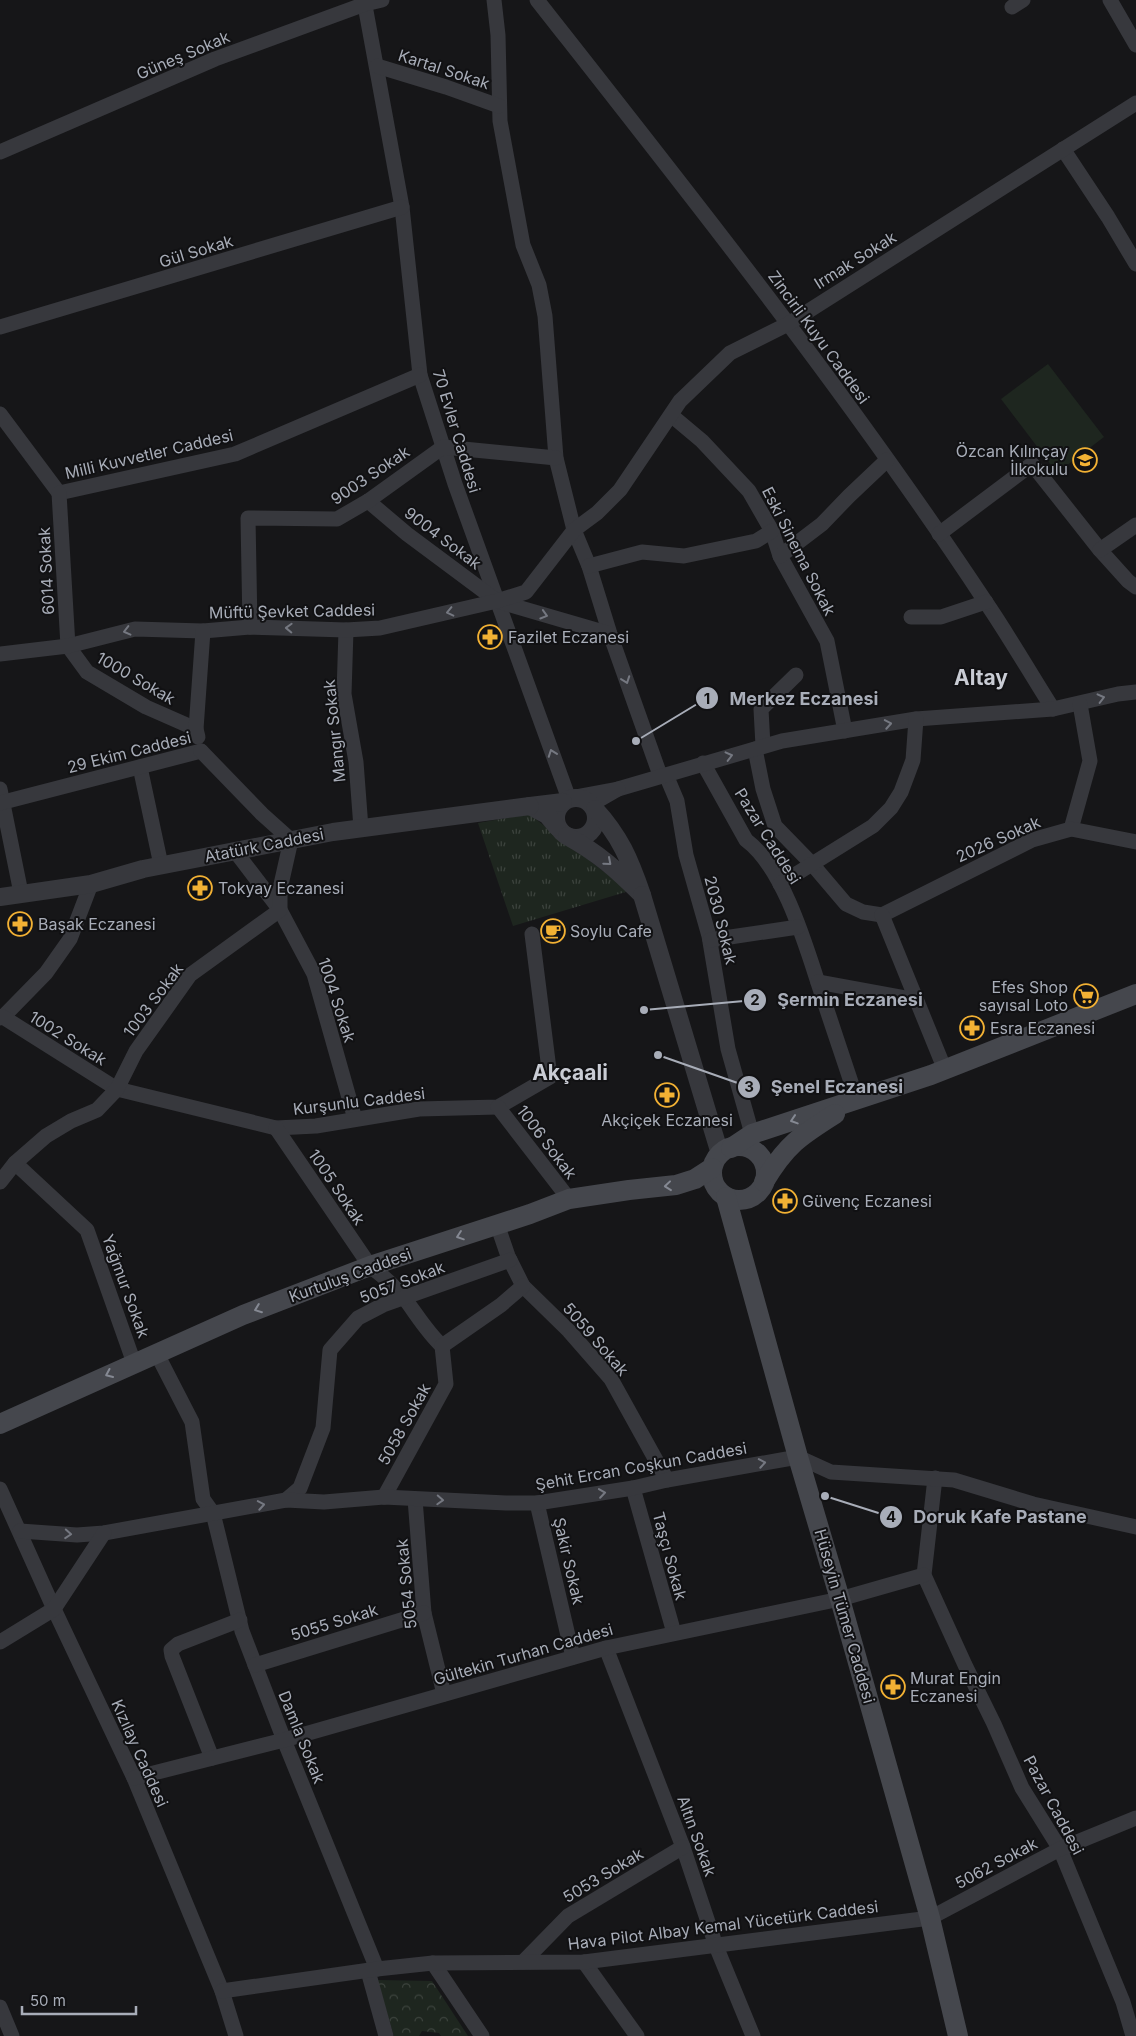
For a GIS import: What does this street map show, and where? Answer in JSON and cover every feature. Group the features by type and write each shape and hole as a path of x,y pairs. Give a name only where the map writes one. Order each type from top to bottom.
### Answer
{"main road":[{"path":"742,1257 746,1224 759,1189 766,1173 760,1156 753,1150 744,1147 721,1157 714,1184 719,1192 726,1197 744,1200 759,1189 778,1159 792,1144 857,1100 946,1070 1136,994"},
{"name":"Kurtuluş Caddesi","path":"0,1424 243,1314 370,1266 530,1214 568,1199 676,1185 695,1179 752,1134 857,1100"},
{"name":"Hüseyin Tümer Caddesi","path":"726,1197 798,1457 930,1918 958,2036"}],"street":[{"name":"Güneş Sokak","path":"0,152 215,59 365,2 382,0"},
{"name":"2030 Sokak","path":"494,0 498,35 500,121 523,245 538,285 546,316 556,458 574,530 589,566 610,634 663,775 677,801 686,855 710,940 728,1049 752,1134"},
{"name":"Zincirli Kuyu Caddesi","path":"537,0 696,201 888,460 986,602 1053,709"},
{"path":"1110,0 1136,45"},
{"name":"70 Evler Caddesi","path":"365,2 402,207 420,375 497,601 569,799"},
{"name":"Kartal Sokak","path":"376,66 446,87 500,106"},
{"name":"Irmak Sokak","path":"497,601 526,592 574,530 596,513 620,490 680,400 730,353 788,324 1136,103"},
{"path":"1063,149 1108,217 1136,264"},
{"name":"Gül Sokak","path":"0,327 402,207"},
{"name":"Milli Kuvvetler Caddesi","path":"0,414 59,493 235,454 420,375"},
{"name":"Eski Sinema Sokak","path":"671,414 702,441 749,491 772,531 780,556 827,641 846,731"},
{"path":"443,447 556,458"},
{"name":"9003 Sokak","path":"250,627 248,518 337,519 368,501 443,447"},
{"path":"780,556 822,524 888,460"},
{"path":"939,534 1032,464 1100,550 1128,581 1136,587"},
{"name":"6014 Sokak","path":"59,493 68,646"},
{"name":"9004 Sokak","path":"368,501 407,534 497,601"},
{"path":"1100,550 1136,526"},
{"path":"589,566 642,552 684,556 756,541 772,531"},
{"name":"Müftü Şevket Caddesi","path":"0,654 68,646 136,629 203,630 250,627 346,630 380,628 497,601 610,634"},
{"path":"911,618 941,617 986,602"},
{"path":"201,751 196,729 203,630"},
{"name":"Mangır Sokak","path":"346,630 344,694 356,762 361,828"},
{"name":"1000 Sokak","path":"68,646 87,672 146,707 196,729"},
{"path":"796,675 761,709 759,748 763,789 775,826 812,864 846,904 863,912 882,915 946,1070"},
{"path":"562,832 556,813 569,799 618,789 782,741 916,719 1053,709 1118,694 1136,692"},
{"path":"1071,828 1090,761 1080,704"},
{"path":"780,884 873,826 891,808 901,792 913,760 916,719"},
{"name":"29 Ekim Caddesi","path":"1,798 140,767 201,751 262,814 291,840"},
{"name":"Pazar Caddesi","path":"703,763 746,840 755,847 780,884 818,982 857,1100"},
{"path":"140,767 161,865"},
{"path":"593,807 618,789"},
{"path":"1,798 21,893"},
{"path":"569,799 582,798 593,807 608,824 629,858 642,895 721,1157"},
{"name":"Atatürk Caddesi","path":"0,897 91,884 161,865 291,840 361,828 530,806 569,799"},
{"path":"530,806 547,815 562,832 604,859 642,895"},
{"path":"562,832 580,838 592,831 597,819 593,807"},
{"name":"2026 Sokak","path":"882,915 1032,840 1071,828 1136,842"},
{"path":"280,910 280,890 291,840"},
{"name":"1004 Sokak","path":"235,851 280,910 314,974 355,1119"},
{"path":"1,1018 46,973 70,939 91,884"},
{"name":"1003 Sokak","path":"116,1089 136,1051 190,975 280,910"},
{"path":"710,940 798,927"},
{"name":"Kurşunlu Caddesi","path":"116,1089 276,1128 316,1126 419,1109 498,1107 550,1077 532,934"},
{"path":"818,982 916,1000"},
{"name":"1002 Sokak","path":"1,1018 116,1089"},
{"path":"0,1182 15,1163 46,1136 71,1121 97,1110 116,1089"},
{"name":"1006 Sokak","path":"498,1107 568,1199"},
{"name":"1005 Sokak","path":"276,1128 370,1266 389,1281 433,1338 442,1346"},
{"name":"Yağmur Sokak","path":"15,1163 87,1230 134,1363"},
{"name":"5059 Sokak","path":"497,1224 510,1260 523,1286 569,1331 611,1379 666,1480"},
{"name":"5057 Sokak","path":"286,1500 300,1488 323,1428 330,1350 358,1318 383,1305 510,1260"},
{"path":"442,1346 501,1305 523,1286"},
{"name":"5058 Sokak","path":"384,1496 446,1384 442,1346"},
{"name":"Yağmur Sokak","path":"157,1354 192,1422 203,1499 213,1513"},
{"path":"798,1457 831,1472 954,1480 1033,1504 1136,1527"},
{"name":"Şehit Ercan Coşkun Caddesi","path":"20,1531 76,1535 104,1533 286,1500 324,1502 384,1496 506,1503 537,1502 634,1488 666,1480 798,1457"},
{"path":"924,1575 935,1478"},
{"name":"Taşçı Sokak","path":"634,1488 674,1633"},
{"name":"Kızılay Caddesi","path":"0,1489 134,1778 222,1991 236,2036"},
{"name":"5054 Sokak","path":"415,1499 424,1613 444,1694"},
{"name":"Şakir Sokak","path":"537,1502 573,1657"},
{"name":"Damla Sokak","path":"213,1513 240,1620 372,1970 386,2036"},
{"path":"0,1642 54,1609 104,1533"},
{"name":"Pazar Caddesi","path":"924,1575 1022,1788 1060,1849 1123,2002 1134,2036"},
{"name":"Gültekin Turhan Caddesi","path":"134,1778 284,1740 606,1648 840,1599 924,1575"},
{"name":"5055 Sokak","path":"255,1664 424,1613"},
{"path":"212,1758 171,1650 178,1644 240,1620"},
{"name":"Altın Sokak","path":"606,1648 683,1847 716,1946 753,2036"},
{"name":"5062 Sokak","path":"930,1918 1060,1849 1136,1818"},
{"name":"5053 Sokak","path":"524,1961 568,1916 683,1847"},
{"name":"Hava Pilot Albay Kemal Yücetürk Caddesi","path":"222,1991 433,1963 584,1962 930,1918"},
{"path":"584,1962 637,2036"},
{"path":"433,1963 482,2036"},
{"path":"0,2007 12,2036"}],"green space":[{"path":"1048,364 1104,437 1057,473 1001,399"},
{"path":"529,814 629,891 513,926 478,823"},
{"path":"377,1980 432,1981 468,2036 441,2036 439,2033 422,2031 419,2036 394,2036"}],"place":[{"name":"Özcan Kılınçay İlkokulu","path":"1085,460"},
{"name":"Fazilet Eczanesi","path":"490,637"},
{"name":"Merkez Eczanesi","path":"636,741"},
{"name":"Tokyay Eczanesi","path":"200,888"},
{"name":"Başak Eczanesi","path":"20,924"},
{"name":"Soylu Cafe","path":"553,931"},
{"name":"Efes Shop sayısal Loto","path":"1086,996"},
{"name":"Şermin Eczanesi","path":"644,1010"},
{"name":"Esra Eczanesi","path":"972,1028"},
{"name":"Şenel Eczanesi","path":"658,1055"},
{"name":"Akçiçek Eczanesi","path":"667,1095"},
{"name":"Güvenç Eczanesi","path":"785,1201"},
{"name":"Doruk Kafe Pastane","path":"825,1496"},
{"name":"Murat Engin Eczanesi","path":"893,1687"}],"district":[{"name":"Altay","path":"981,678"},
{"name":"Akçaali","path":"570,1073"}]}
